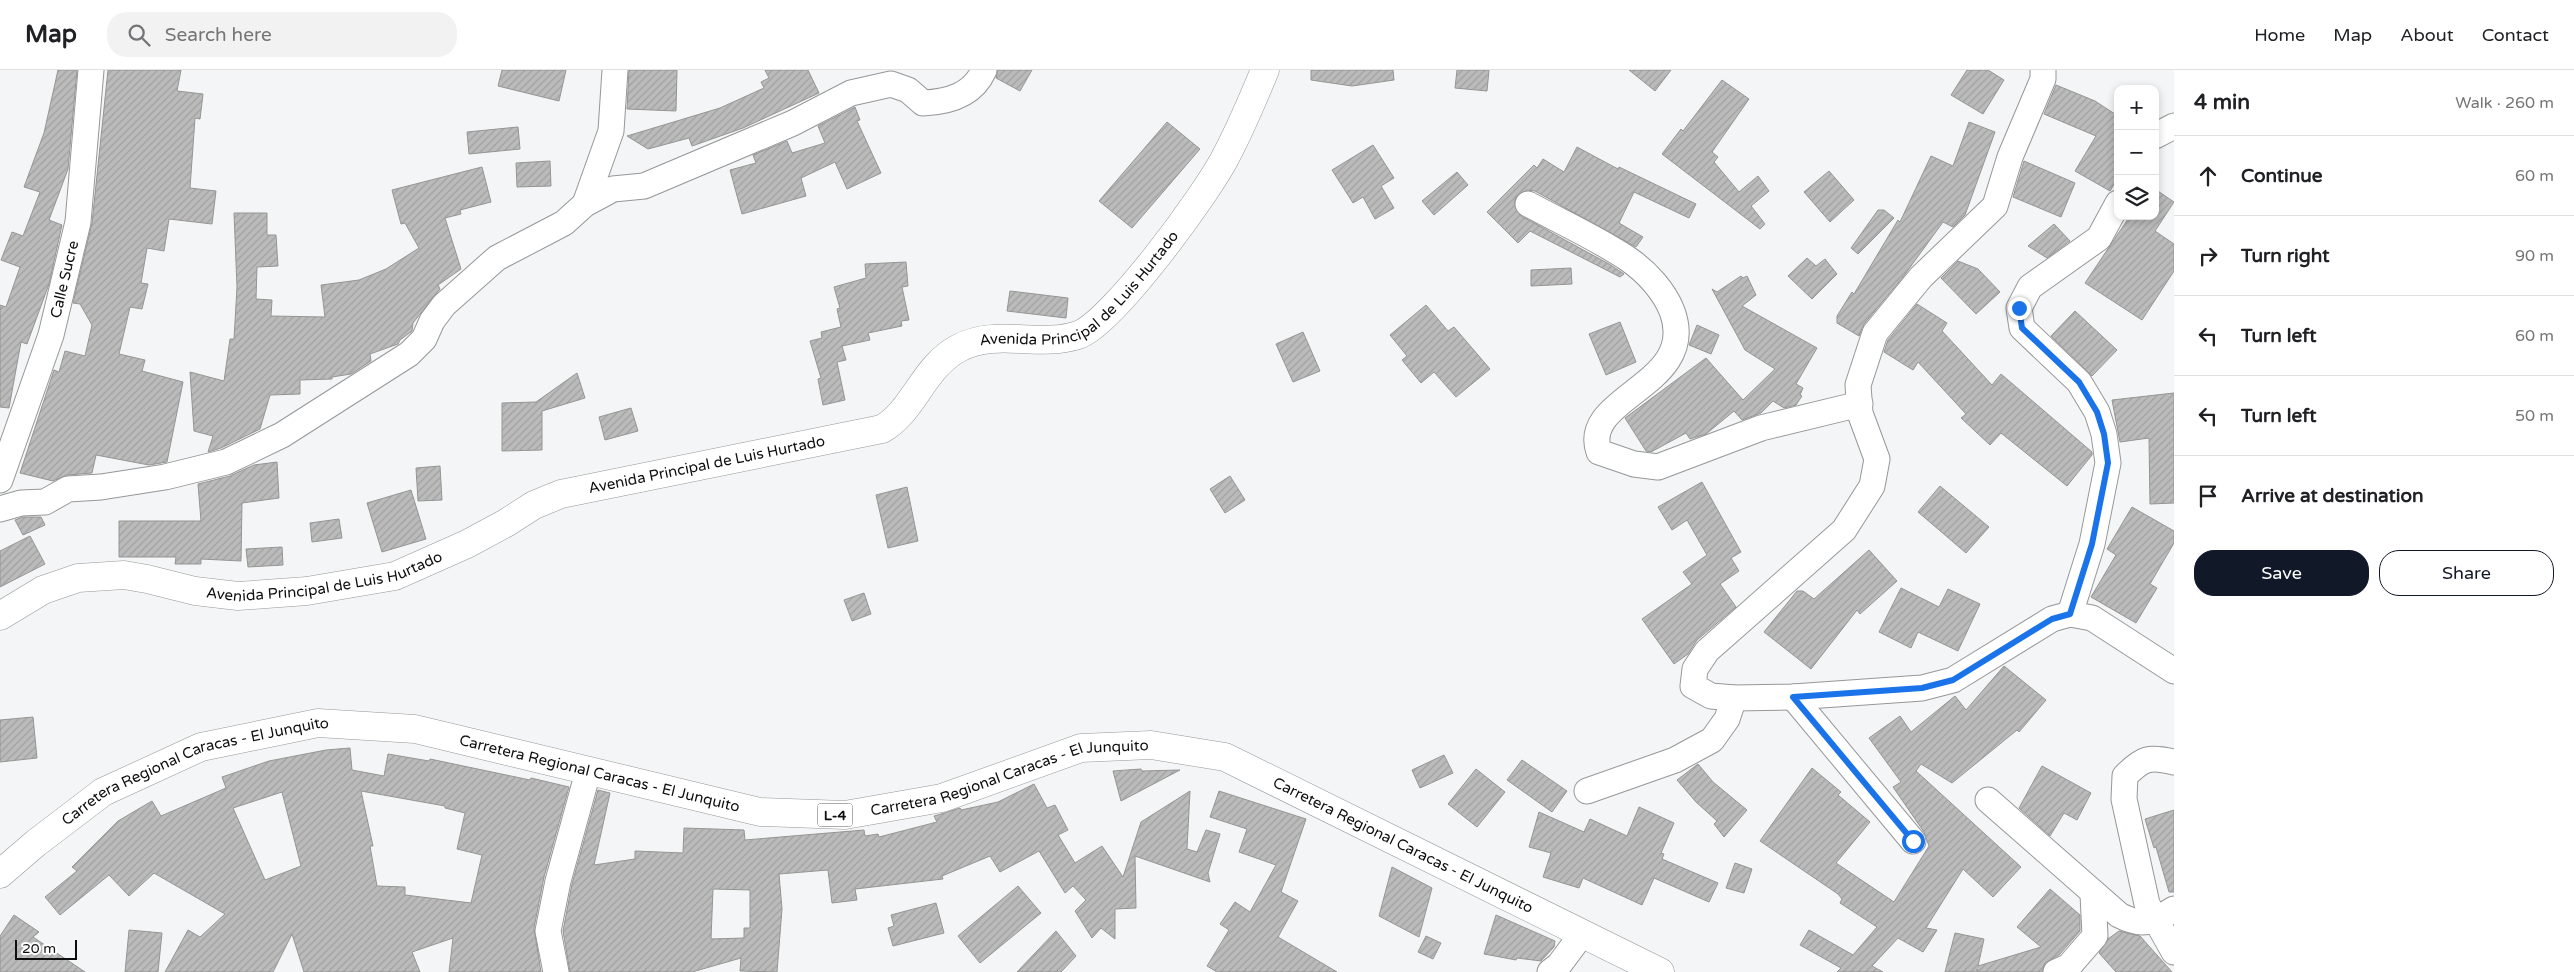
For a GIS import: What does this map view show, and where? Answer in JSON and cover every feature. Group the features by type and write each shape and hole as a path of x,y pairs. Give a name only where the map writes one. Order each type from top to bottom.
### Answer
{"main road":[{"name":"Avenida Principal de Luis Hurtado","path":"0,616 43,590 78,578 124,576 194,591 238,596 307,591 394,576 467,544 506,524 534,505 561,494 882,429 893,423 922,382 938,364 956,349 974,340 994,337 1059,339 1079,335 1097,324 1150,264 1206,189 1226,157 1265,70"},
{"name":"Carretera Regional Caracas - El Junquito","path":"0,874 36,843 103,792 201,747 318,723 415,729 760,812 845,815 942,798 1081,748 1151,745 1225,757 1660,972"}],"street":[{"name":"Calle Sucre","path":"0,480 52,334 78,222 91,70"},
{"path":"585,204 611,132 615,70"},
{"path":"0,509 21,503 45,502 68,489 100,487 165,477 226,462 282,435 409,354 424,339 432,321 444,306 497,258 564,223 585,204 613,189 644,186 793,123 851,93 891,84 908,90 923,103 950,100 962,95 975,85 984,70"},
{"path":"2043,70 2043,79 2010,157 1995,206 1922,277 1875,333 1858,385 1860,413 1877,459 1872,486 1844,530 1707,651 1695,669 1693,686 1710,696 1734,698 1793,697 1922,688 1953,680 2052,619 2070,614 2092,618 2174,671"},
{"path":"2159,134 2174,126"},
{"path":"1528,204 1630,260 1666,294 1676,323 1676,345 1666,364 1601,421 1595,439 1599,452 1634,464 1658,467 1761,428 1860,404"},
{"path":"2070,614 2092,544 2108,463 2104,434 2097,412 2079,382 2022,328 2019,308 2030,287 2099,238 2114,210"},
{"path":"1793,697 1913,841"},
{"path":"1587,791 1675,760 1712,740 1727,719 1734,698"},
{"path":"2174,762 2154,757 2139,763 2125,776 2124,799 2146,904 2165,915 2174,952"},
{"path":"556,972 548,931 558,881 588,772"},
{"path":"1988,800 2119,915 2135,924 2165,915"},
{"path":"2056,972 2069,966 2095,936 2093,894"},
{"path":"1550,972 1558,965 1582,934"}],"building":[{"path":"58,70 77,70 68,169 49,220 62,225 49,284 27,344 21,342 9,408 0,407 0,305 6,307 20,267 1,260 12,232 23,236 40,192 24,187 44,133"},
{"path":"108,70 181,70 177,91 203,94 200,119 195,118 190,188 216,191 212,224 169,219 164,251 147,248 141,283 148,284 142,309 130,307 119,354 145,360 142,371 183,382 167,462 149,465 96,455 92,473 67,475 53,481 20,473 54,370 59,372 65,351 85,356 92,325 80,304 73,303 92,223"},
{"path":"502,70 566,70 559,101 498,86"},
{"path":"629,70 677,70 676,111 627,109"},
{"path":"765,70 808,70 819,93 743,128 692,146 689,138 648,149 627,136 720,108 764,88 761,82 769,78"},
{"path":"998,70 1032,70 1020,91 996,78"},
{"path":"1311,70 1393,70 1394,80 1352,86 1311,80"},
{"path":"1457,70 1489,70 1487,91 1455,88"},
{"path":"1629,70 1671,70 1655,91"},
{"path":"1967,70 1988,70 2004,80 1983,114 1951,95"},
{"path":"1722,80 1749,99 1712,152 1718,157 1714,162 1739,192 1758,176 1769,191 1751,206 1765,224 1760,229 1662,154 1681,129 1683,131"},
{"path":"2056,85 2095,101 2114,113 2114,184 2110,191 2075,171 2096,136 2044,114"},
{"path":"855,107 860,120 857,121 881,173 847,189 835,162 801,178 806,196 742,214 730,170 756,163 753,155 787,141 792,153 825,143 818,126"},
{"path":"1167,122 1200,149 1132,228 1099,201"},
{"path":"1969,122 1995,132 1965,215 1953,227 1943,222 1903,277 1864,324 1859,336 1837,323 1837,316 1852,292 1854,294 1898,220 1900,222 1931,156 1953,166"},
{"path":"518,127 520,149 469,154 467,132"},
{"path":"1373,145 1394,178 1381,186 1394,208 1375,219 1363,197 1353,203 1332,170"},
{"path":"1577,147 1618,169 1619,167 1696,204 1689,218 1634,192 1619,223 1643,237 1636,247 1535,191 1527,190 1516,197 1514,205 1521,216 1609,264 1624,274 1620,277 1530,231 1518,243 1487,212 1534,165 1537,168 1543,159 1564,172"},
{"path":"550,161 551,186 517,187 516,163"},
{"path":"2024,161 2075,183 2061,217 2013,197"},
{"path":"482,167 491,202 460,210 461,214 445,218 461,269 438,285 440,289 413,323 412,331 400,340 398,344 370,354 371,361 351,374 332,377 332,379 300,380 300,394 270,395 260,429 221,448 208,452 213,436 194,431 190,372 224,381 230,339 234,339 237,287 234,213 267,213 267,235 276,235 278,266 257,267 256,299 272,300 271,316 325,317 321,285 359,280 386,269 419,248 405,223 401,224 392,190"},
{"path":"1829,171 1854,200 1830,222 1804,192"},
{"path":"1457,172 1468,185 1434,215 1422,201"},
{"path":"2159,192 2174,202 2155,231 2174,244 2174,271 2142,320 2085,283 2127,220 2159,220"},
{"path":"1878,210 1884,210 1894,218 1858,254 1851,248"},
{"path":"2054,224 2070,241 2047,258 2028,246"},
{"path":"1807,258 1816,266 1825,259 1837,274 1812,299 1788,276"},
{"path":"1958,261 1978,269 2000,292 1976,314 1941,278"},
{"path":"906,262 908,286 902,287 909,320 901,321 902,326 868,333 870,340 842,346 846,360 837,362 845,400 823,405 818,379 821,378 810,341 822,338 821,332 841,327 837,309 840,308 834,287 866,278 865,264"},
{"path":"1571,268 1572,284 1531,286 1531,270"},
{"path":"1741,276 1743,278 1747,276 1756,295 1742,306 1817,348 1796,384 1803,388 1800,395 1802,396 1796,405 1784,408 1773,401 1761,413 1742,420 1734,411 1706,434 1690,439 1686,433 1651,452 1646,451 1625,418 1706,358 1743,400 1775,369 1745,350 1712,289 1717,292"},
{"path":"1010,291 1068,298 1066,318 1007,311"},
{"path":"1917,304 1947,323 1942,331 1992,385 2001,374 2092,452 2092,455 2067,486 2001,433 1990,445 1961,418 1966,414 1918,362 1913,370 1884,352 1888,340"},
{"path":"1426,305 1448,331 1454,327 1490,369 1456,397 1434,372 1421,383 1402,360 1407,356 1390,335"},
{"path":"2075,311 2117,350 2092,376 2051,336"},
{"path":"1620,322 1636,362 1606,375 1589,334"},
{"path":"1697,325 1719,335 1711,354 1689,345"},
{"path":"1303,332 1320,371 1293,382 1276,344"},
{"path":"577,373 585,398 542,411 542,450 502,451 502,403 536,402"},
{"path":"2174,393 2174,503 2150,504 2149,438 2120,442 2112,400"},
{"path":"631,408 638,431 605,440 599,417"},
{"path":"277,462 279,498 242,503 241,561 201,559 201,564 175,564 176,557 119,557 119,521 201,521 198,484 230,476 254,465"},
{"path":"440,466 442,500 418,501 416,468"},
{"path":"1230,476 1245,500 1225,513 1210,489"},
{"path":"1702,482 1741,552 1731,558 1739,571 1720,584 1736,607 1697,640 1688,654 1674,664 1642,619 1692,584 1683,572 1707,555 1687,520 1672,530 1658,507"},
{"path":"1940,486 1989,527 1966,553 1918,512"},
{"path":"907,487 918,541 888,548 876,495"},
{"path":"411,490 426,539 382,552 367,503"},
{"path":"2132,507 2174,531 2174,543 2150,584 2157,588 2136,623 2091,597 2116,555 2107,549"},
{"path":"23,517 41,517 45,525 23,535 15,520"},
{"path":"339,519 342,538 312,542 310,523"},
{"path":"30,536 45,564 0,587 0,551"},
{"path":"282,547 283,565 248,567 246,549"},
{"path":"1869,550 1897,581 1860,614 1857,610 1811,669 1764,632 1797,591 1803,591 1814,599"},
{"path":"1901,588 1939,607 1948,589 1980,604 1958,651 1918,632 1911,648 1879,632"},
{"path":"864,593 871,614 852,621 844,600"},
{"path":"2004,666 2046,700 2019,732 2017,730 1952,783 1921,764 1916,771 2021,867 1993,897 1963,869 1926,928 1937,930 1923,952 1898,938 1872,966 1883,972 1837,972 1841,968 1800,945 1809,930 1853,955 1877,927 1840,903 1842,899 1838,894 1760,841 1812,768 1841,792 1838,795 1870,822 1836,863 1894,902 1929,846 1924,832 1893,787 1901,782 1869,738 1900,716 1911,732 1955,696 1966,710"},
{"path":"33,717 37,758 0,762 0,720"},
{"path":"350,748 352,770 384,776 388,754 429,761 430,759 569,787 544,877 534,928 541,972 449,972 453,938 412,952 420,972 304,972 292,934 273,972 165,972 188,930 200,937 225,914 154,873 129,896 109,875 60,915 45,897 77,871 72,867 118,821 152,801 161,816 226,788 222,777 269,761 326,750","holes":["361,791 445,806 445,808 465,813 457,849 482,855 471,903 405,895 405,887 377,886 370,846 373,846","282,792 301,866 265,880 233,808"]},
{"path":"1444,755 1453,773 1420,788 1412,770"},
{"path":"1522,760 1567,791 1552,812 1507,780"},
{"path":"1698,764 1713,782 1747,810 1724,837 1714,824 1717,821 1696,802 1677,780"},
{"path":"2042,766 2091,793 2077,820 2064,813 2050,836 2019,808"},
{"path":"1141,769 1142,771 1180,770 1121,801 1113,771"},
{"path":"1476,769 1505,792 1477,827 1448,804"},
{"path":"1034,784 1047,808 1055,805 1068,830 1058,835 1075,863 1102,846 1123,877 1141,822 1190,791 1187,849 1197,852 1206,830 1220,834 1208,873 1210,882 1135,856 1136,908 1115,909 1115,939 1101,928 1092,938 1075,911 1086,900 1073,886 1065,893 1039,851 1000,872 990,856 942,876 943,879 855,889 857,900 832,903 828,870 779,874 782,909 777,972 740,971 741,958 692,972 570,972 563,931 572,884 598,790 610,793 594,865 635,859 635,851 683,853 684,828 744,830 745,840 864,830 865,836 878,834 879,837 937,822 934,816 960,808 961,810 998,802","holes":["713,889 750,890 750,928 744,928 744,938 711,939"]},
{"path":"1219,791 1306,819 1281,892 1298,901 1278,937 1337,972 1217,972 1207,966 1229,930 1220,924 1235,902 1250,912 1276,865 1239,852 1247,829 1210,817"},
{"path":"1639,807 1674,823 1661,853 1664,854 1662,859 1718,883 1709,902 1654,878 1642,905 1583,878 1579,888 1543,877 1551,853 1529,847 1539,812 1584,832 1590,819 1627,836"},
{"path":"2174,810 2174,892 2169,892 2156,847 2154,848 2145,819"},
{"path":"1735,863 1752,869 1744,893 1726,888"},
{"path":"1392,867 1432,888 1419,937 1379,916"},
{"path":"1018,886 1041,913 980,963 958,936"},
{"path":"2050,889 2080,915 2080,931 2060,954 2045,963 2042,972 1978,972 1977,969 1977,972 1945,972 1955,933 1984,939 1978,966 2041,947 2017,927"},
{"path":"936,903 944,933 893,946 888,928 894,926 891,915"},
{"path":"14,915 39,932 33,937 85,972 0,972 0,936"},
{"path":"1496,915 1555,941 1554,947 1541,961 1517,958 1516,960 1484,954"},
{"path":"129,930 162,933 158,972 125,972"},
{"path":"1056,931 1076,956 1061,972 1017,972"},
{"path":"2119,931 2140,936 2172,972 2116,972 2099,953 2108,939"},
{"path":"1426,936 1441,943 1433,959 1418,952"}],"route":[{"path":"1913,841 1793,697 1888,692 1922,688 1953,680 2052,619 2070,614 2092,544 2108,463 2104,434 2097,412 2079,382 2022,328 2019,308"}]}
